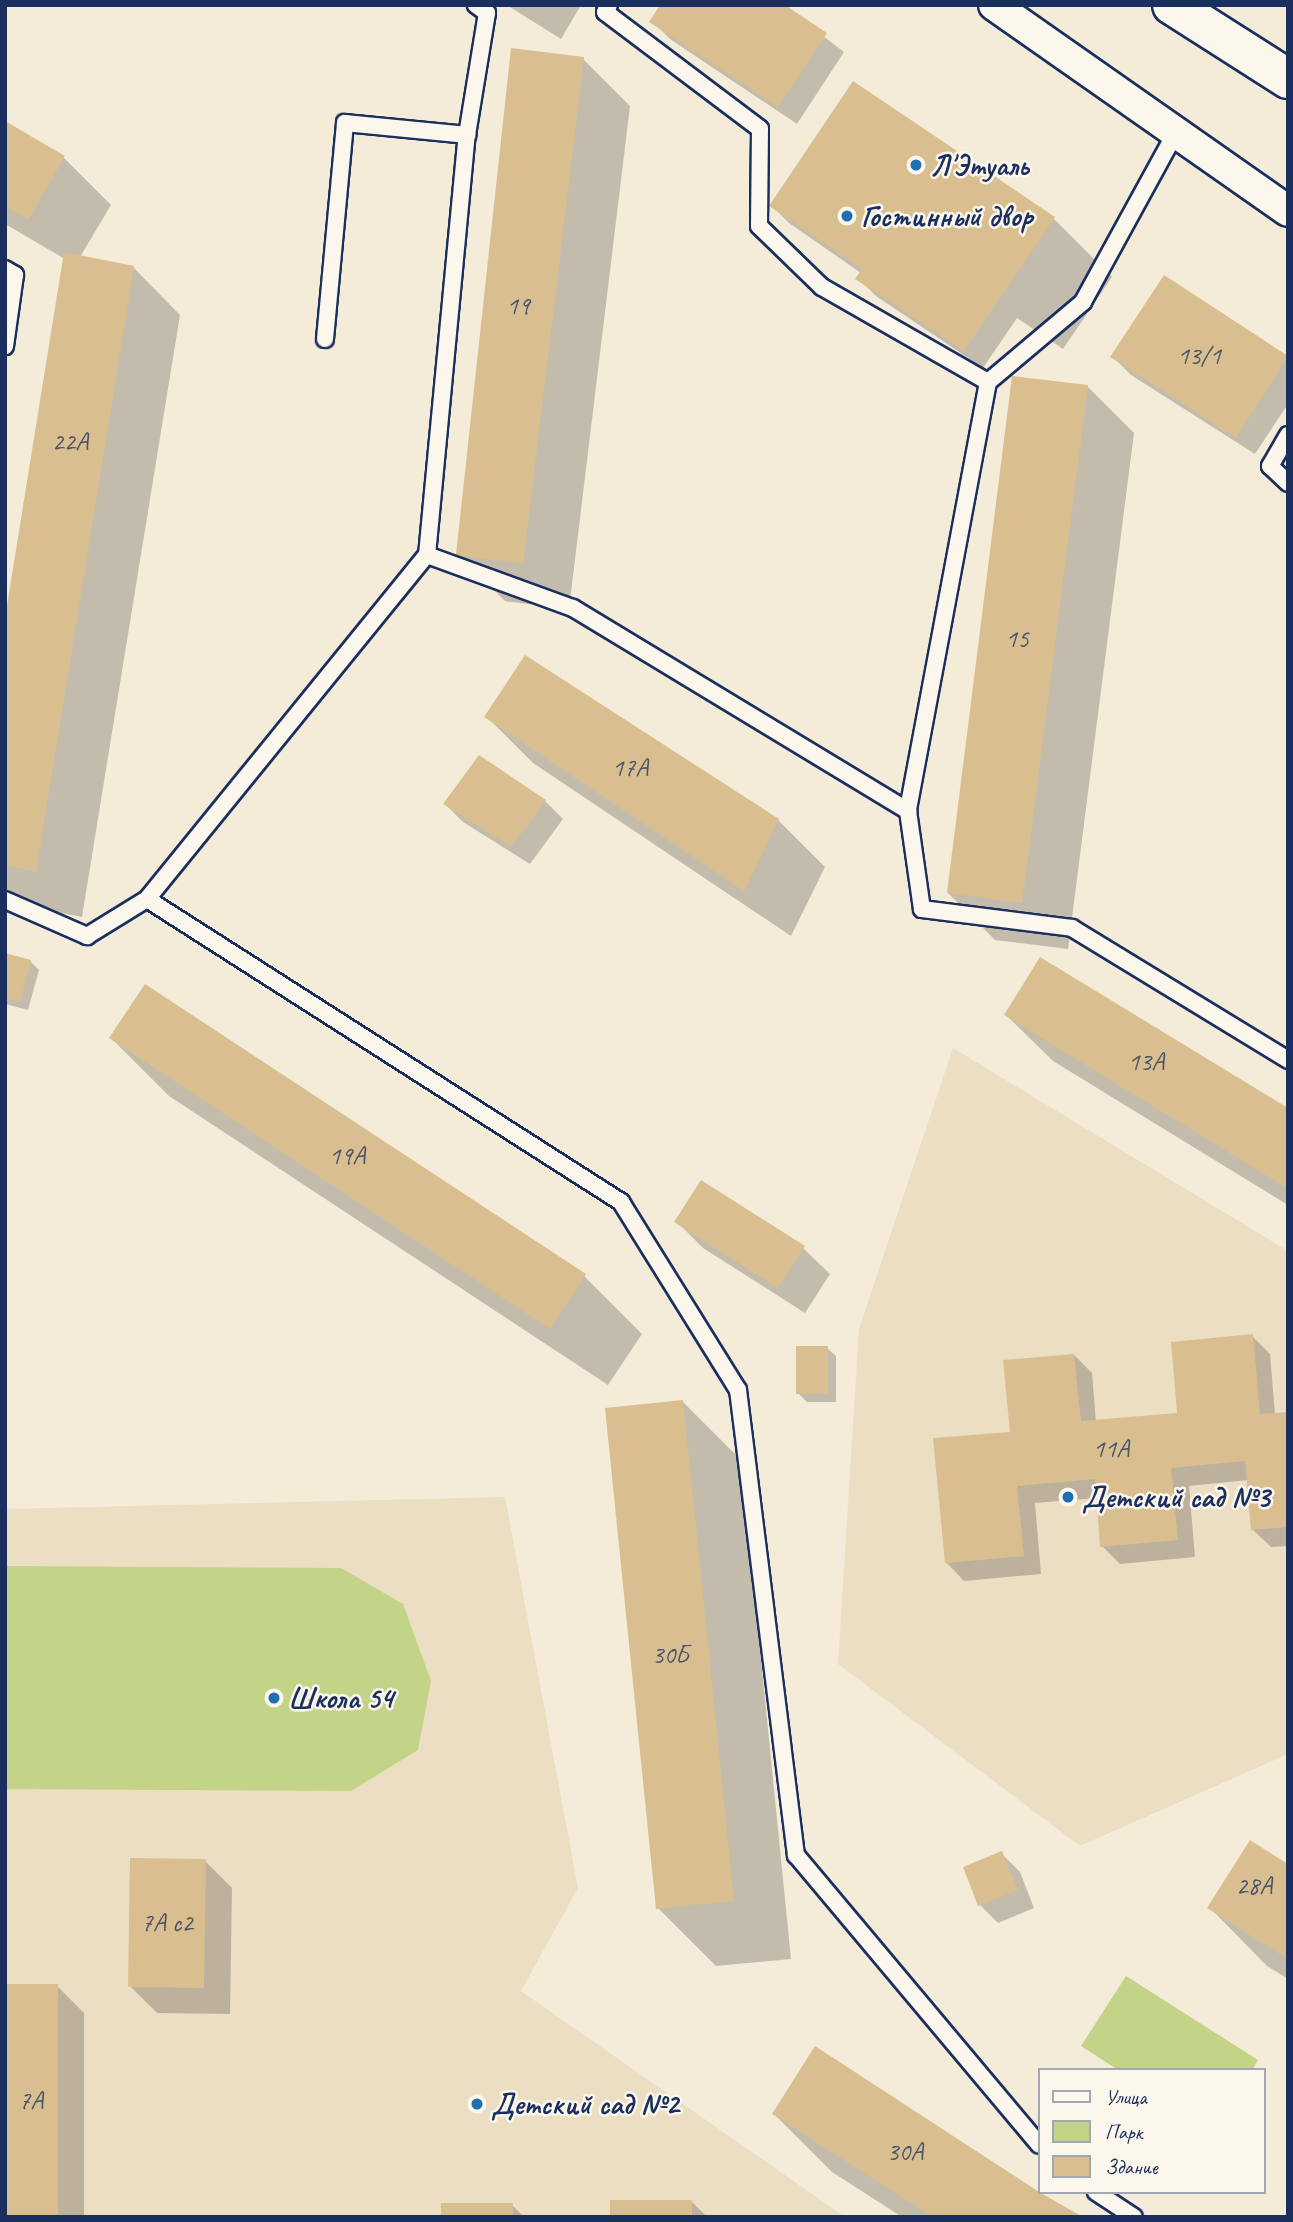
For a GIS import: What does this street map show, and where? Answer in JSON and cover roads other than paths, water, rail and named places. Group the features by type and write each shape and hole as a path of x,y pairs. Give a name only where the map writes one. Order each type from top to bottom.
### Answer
{"street":[{"path":"994,5 1288,211"},
{"path":"1172,5 1288,79"}],"lane":[{"path":"5,900 87,936 147,898 427,555 467,135 487,13 476,5"},
{"path":"609,5 605,12 760,129 759,226 822,287 988,382"},
{"path":"325,339 345,123 467,135"},
{"path":"1176,132 1083,302 988,382 908,811 922,909 1072,928 1288,1060"},
{"path":"5,269 15,275 5,346"},
{"path":"1288,435 1270,467 1288,483"},
{"path":"427,555 573,608 908,811"},
{"path":"147,898 621,1202 738,1390 796,1855 1038,2145"},
{"path":"1099,2194 1134,2217"}],"place":[{"name":"Л'Этуаль","path":"916,165"},
{"name":"Гостинный двор","path":"847,216"},
{"name":"Детский сад №3","path":"1068,1497"},
{"name":"Школа 54","path":"274,1698"},
{"name":"Детский сад №2","path":"477,2104"}]}
